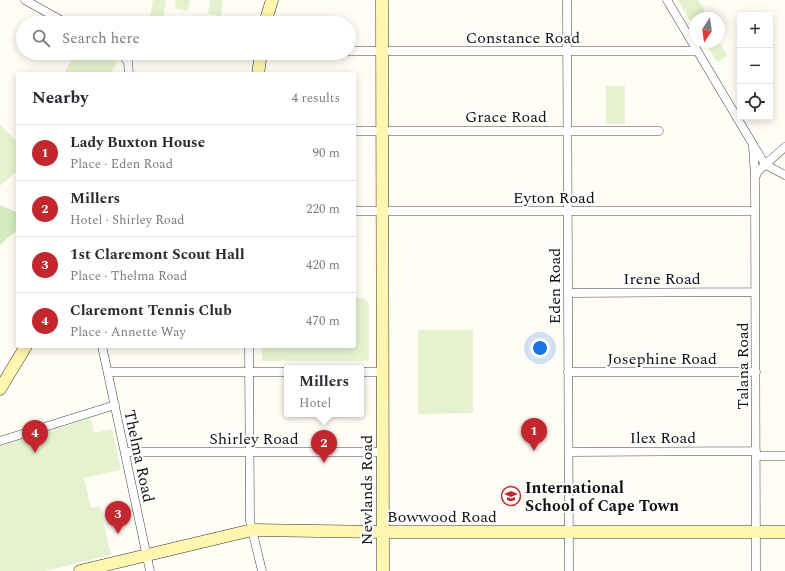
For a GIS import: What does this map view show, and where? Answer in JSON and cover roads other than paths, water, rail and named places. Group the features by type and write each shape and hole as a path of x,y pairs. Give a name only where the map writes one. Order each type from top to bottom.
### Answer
{"street":[{"path":"25,0 54,16"},
{"path":"267,16 272,0"},
{"name":"Newlands Road","path":"382,0 383,571"},
{"name":"Eden Road","path":"567,0 569,571"},
{"path":"667,0 766,165 785,175"},
{"name":"Constance Road","path":"356,51 697,51"},
{"path":"126,60 128,62 129,72"},
{"path":"258,72 260,60"},
{"name":"Grace Road","path":"356,131 659,131"},
{"name":"Talana Road","path":"753,144 755,178 756,292 756,571"},
{"path":"755,178 758,171 785,147"},
{"name":"Eyton Road","path":"356,211 755,211"},
{"name":"Irene Road","path":"568,293 756,292"},
{"path":"0,389 25,348"},
{"name":"Thelma Road","path":"102,348 126,452 150,571"},
{"path":"249,348 250,521 262,571"},
{"path":"108,372 284,372"},
{"path":"364,372 382,372"},
{"name":"Josephine Road","path":"568,372 756,372"},
{"path":"0,440 115,405"},
{"name":"Shirley Road","path":"126,452 382,452"},
{"name":"Ilex Road","path":"569,452 756,454 785,456"},
{"name":"Bowwood Road","path":"83,571 252,530 382,532 785,532"}],"place":[{"name":"Lady Buxton House","path":"534,451"},
{"name":"Claremont Tennis Club","path":"35,453"},
{"name":"Millers","path":"324,463"},
{"name":"International School of Cape Town","path":"511,496"},
{"name":"1st Claremont Scout Hall","path":"118,534"}]}
